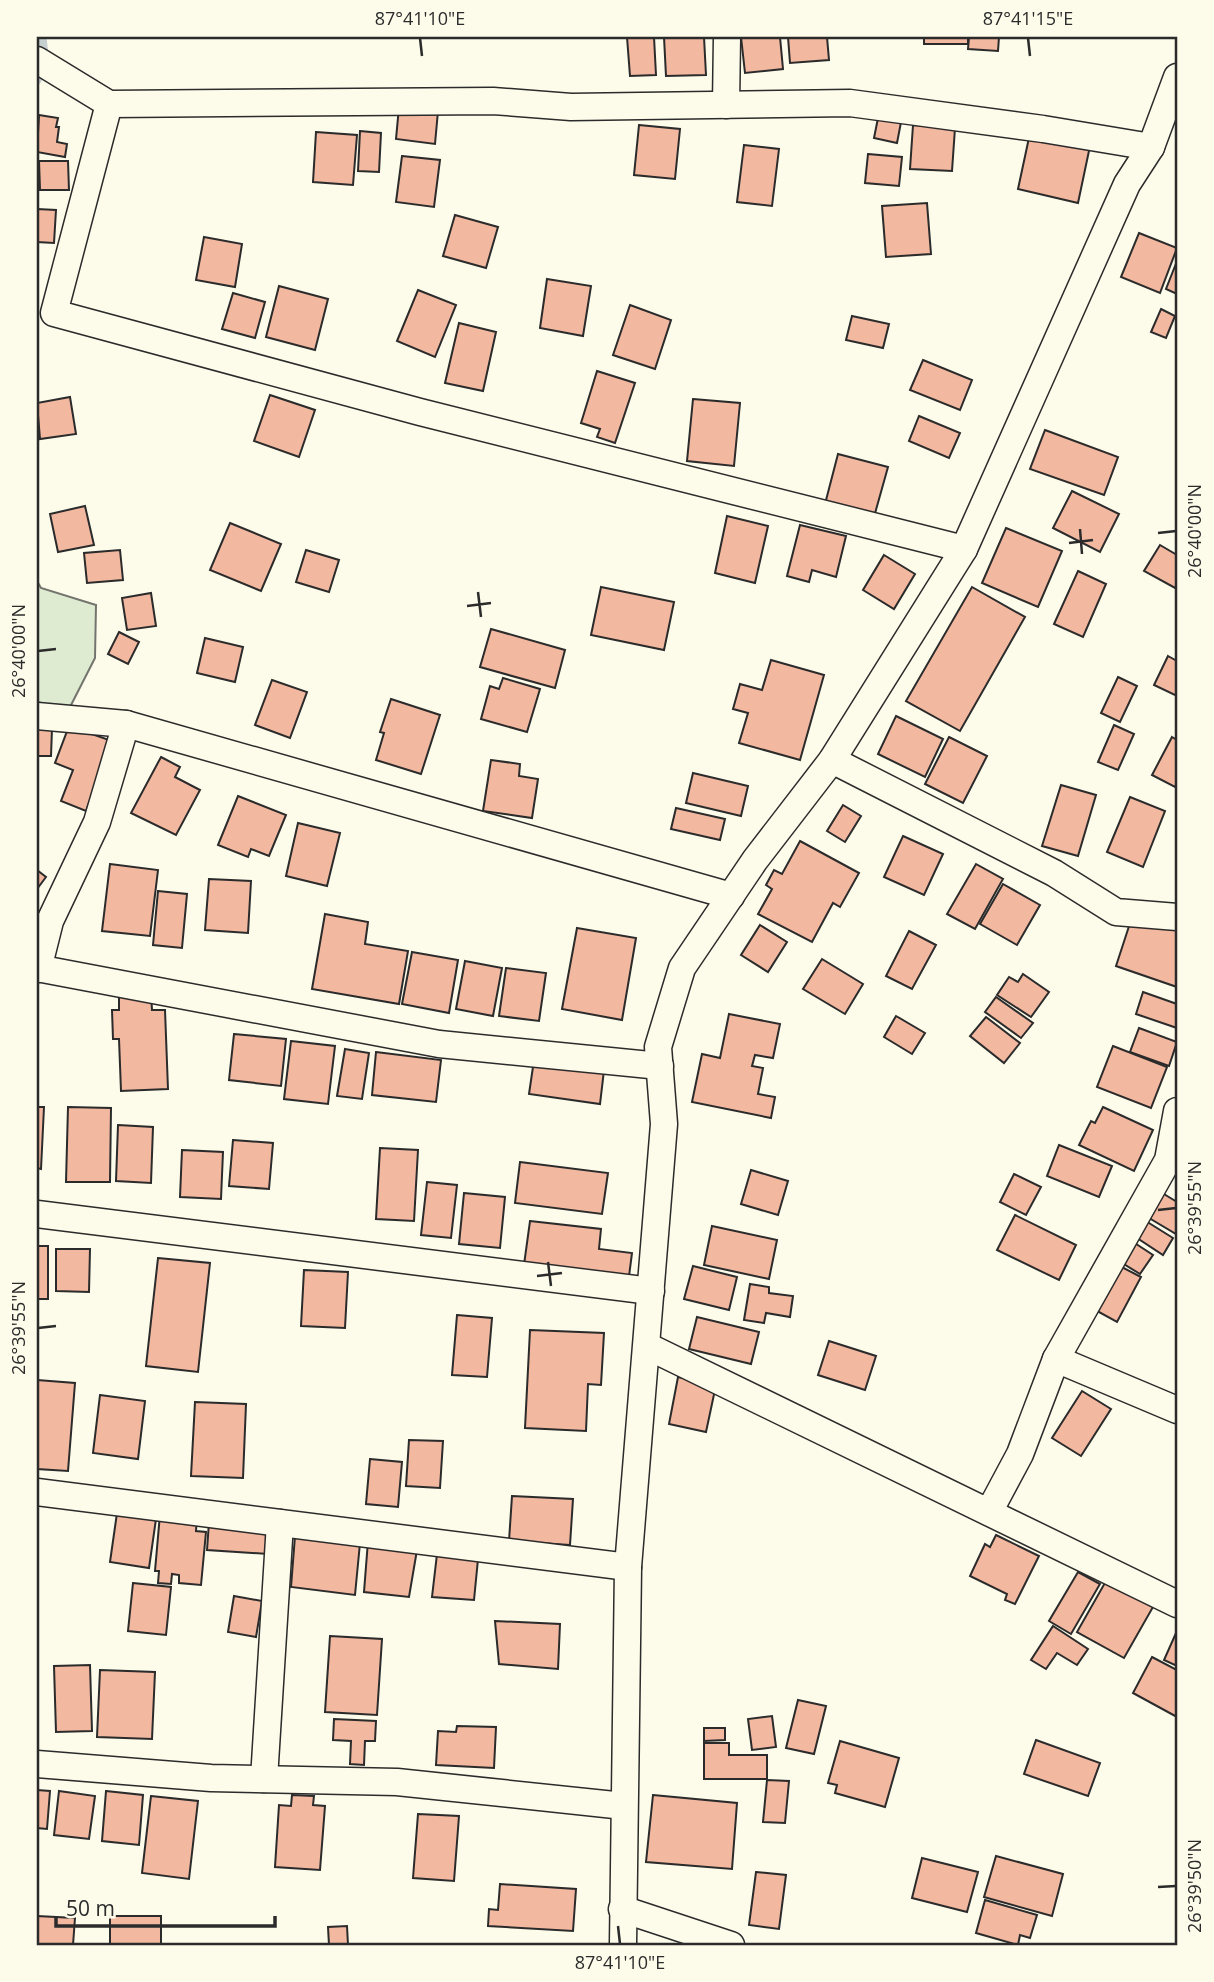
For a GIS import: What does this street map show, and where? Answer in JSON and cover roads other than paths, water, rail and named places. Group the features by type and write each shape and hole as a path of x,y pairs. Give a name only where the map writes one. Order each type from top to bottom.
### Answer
{"street":[{"path":"726,105 727,37"},
{"path":"37,60 109,104 493,101 571,107 850,103 1151,147"},
{"path":"623,1945 628,1567 664,1124 658,1047 682,968 755,860 832,760 964,549 1127,184 1151,147 1177,77"},
{"path":"109,104 54,313 420,412 964,549"},
{"path":"37,716 126,724 731,896"},
{"path":"126,724 97,821 50,920 38,968 439,1044 660,1066"},
{"path":"832,760 1054,873 1116,912 1177,917"},
{"path":"989,1512 1020,1454 1056,1359 1168,1160 1177,1111"},
{"path":"37,1214 651,1291"},
{"path":"646,1346 1177,1604"},
{"path":"1056,1359 1177,1410"},
{"path":"37,1492 628,1567"},
{"path":"264,1779 280,1523"},
{"path":"37,1764 211,1778 397,1782 624,1806"},
{"path":"622,1909 731,1945"}],"waterway":[{"path":"37,80 45,64 42,37"}]}
